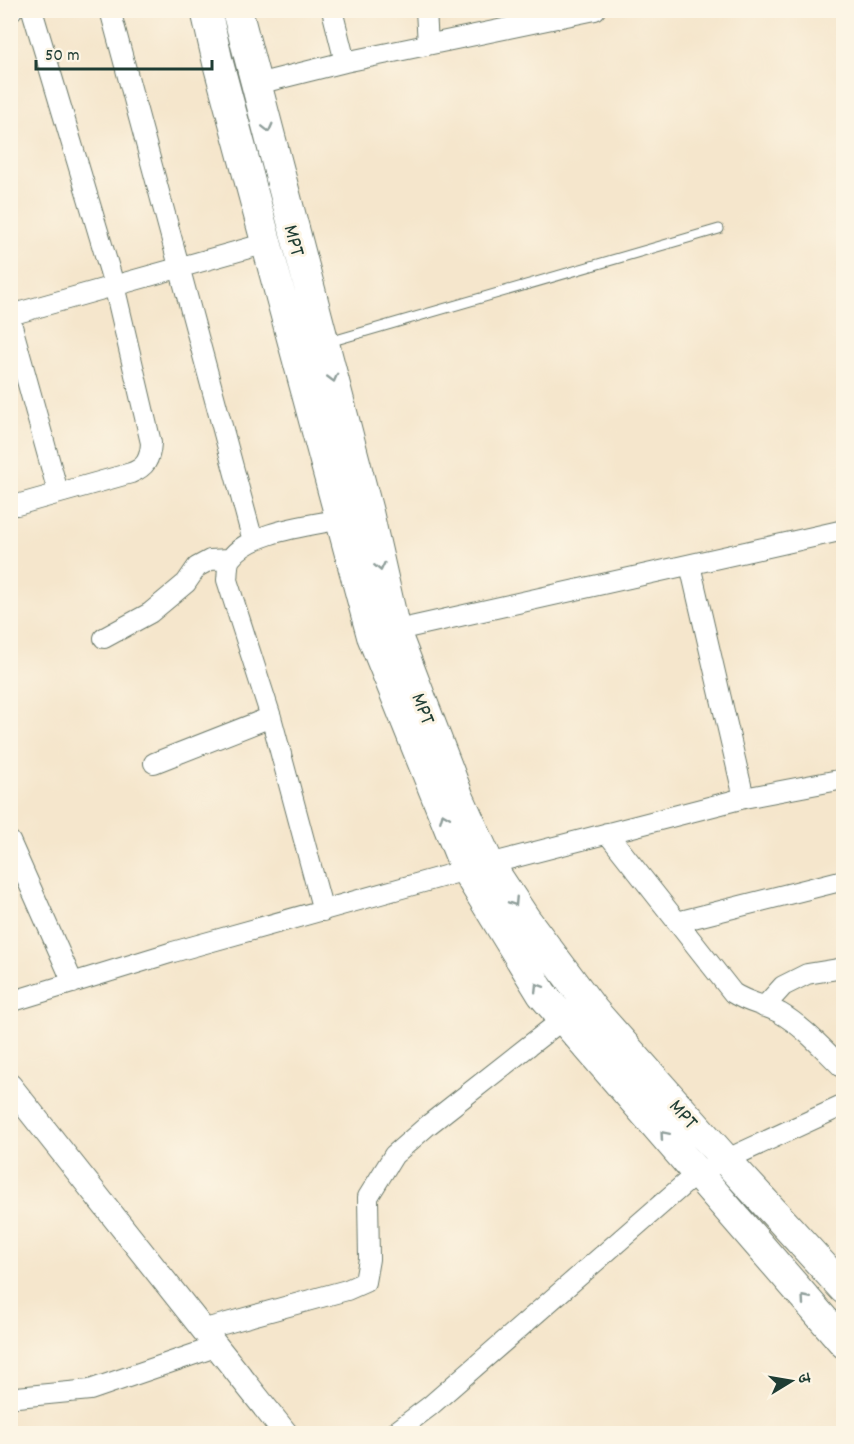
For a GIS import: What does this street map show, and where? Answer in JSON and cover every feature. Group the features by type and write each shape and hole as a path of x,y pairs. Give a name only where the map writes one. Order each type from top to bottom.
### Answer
{"main road":[{"path":"206,10 218,63 341,519 383,634"},
{"name":"MPT","path":"237,10 368,512 383,634 459,798 477,867 526,920 594,1011 843,1289"},
{"path":"477,867 542,994 843,1343"}],"street":[{"path":"10,505 17,505 143,468 150,456 151,443 114,285 32,10"},
{"path":"110,10 253,541"},
{"path":"332,10 345,62"},
{"path":"426,10 428,45"},
{"path":"257,84 345,62 584,12"},
{"path":"58,492 10,317 114,285 267,243"},
{"path":"104,638 150,613 186,583 197,567 210,560 229,559 244,545 269,535 341,519"},
{"path":"383,634 843,530"},
{"path":"229,559 227,580 271,717 323,911"},
{"path":"690,565 744,798"},
{"path":"154,763 271,717"},
{"path":"10,1002 172,952 477,867 744,798 843,779"},
{"path":"607,833 733,993 747,1002 779,1013 797,1025 843,1069"},
{"path":"10,841 73,983"},
{"path":"677,922 843,880"},
{"path":"764,1007 783,986 807,975 843,968"},
{"path":"17,1397 90,1390 212,1338 365,1282 369,1259 368,1197 394,1155 427,1126 563,1019"},
{"path":"10,1086 286,1434"},
{"path":"393,1434 430,1406 697,1173 843,1105"}],"lane":[{"path":"324,343 719,229"}]}
